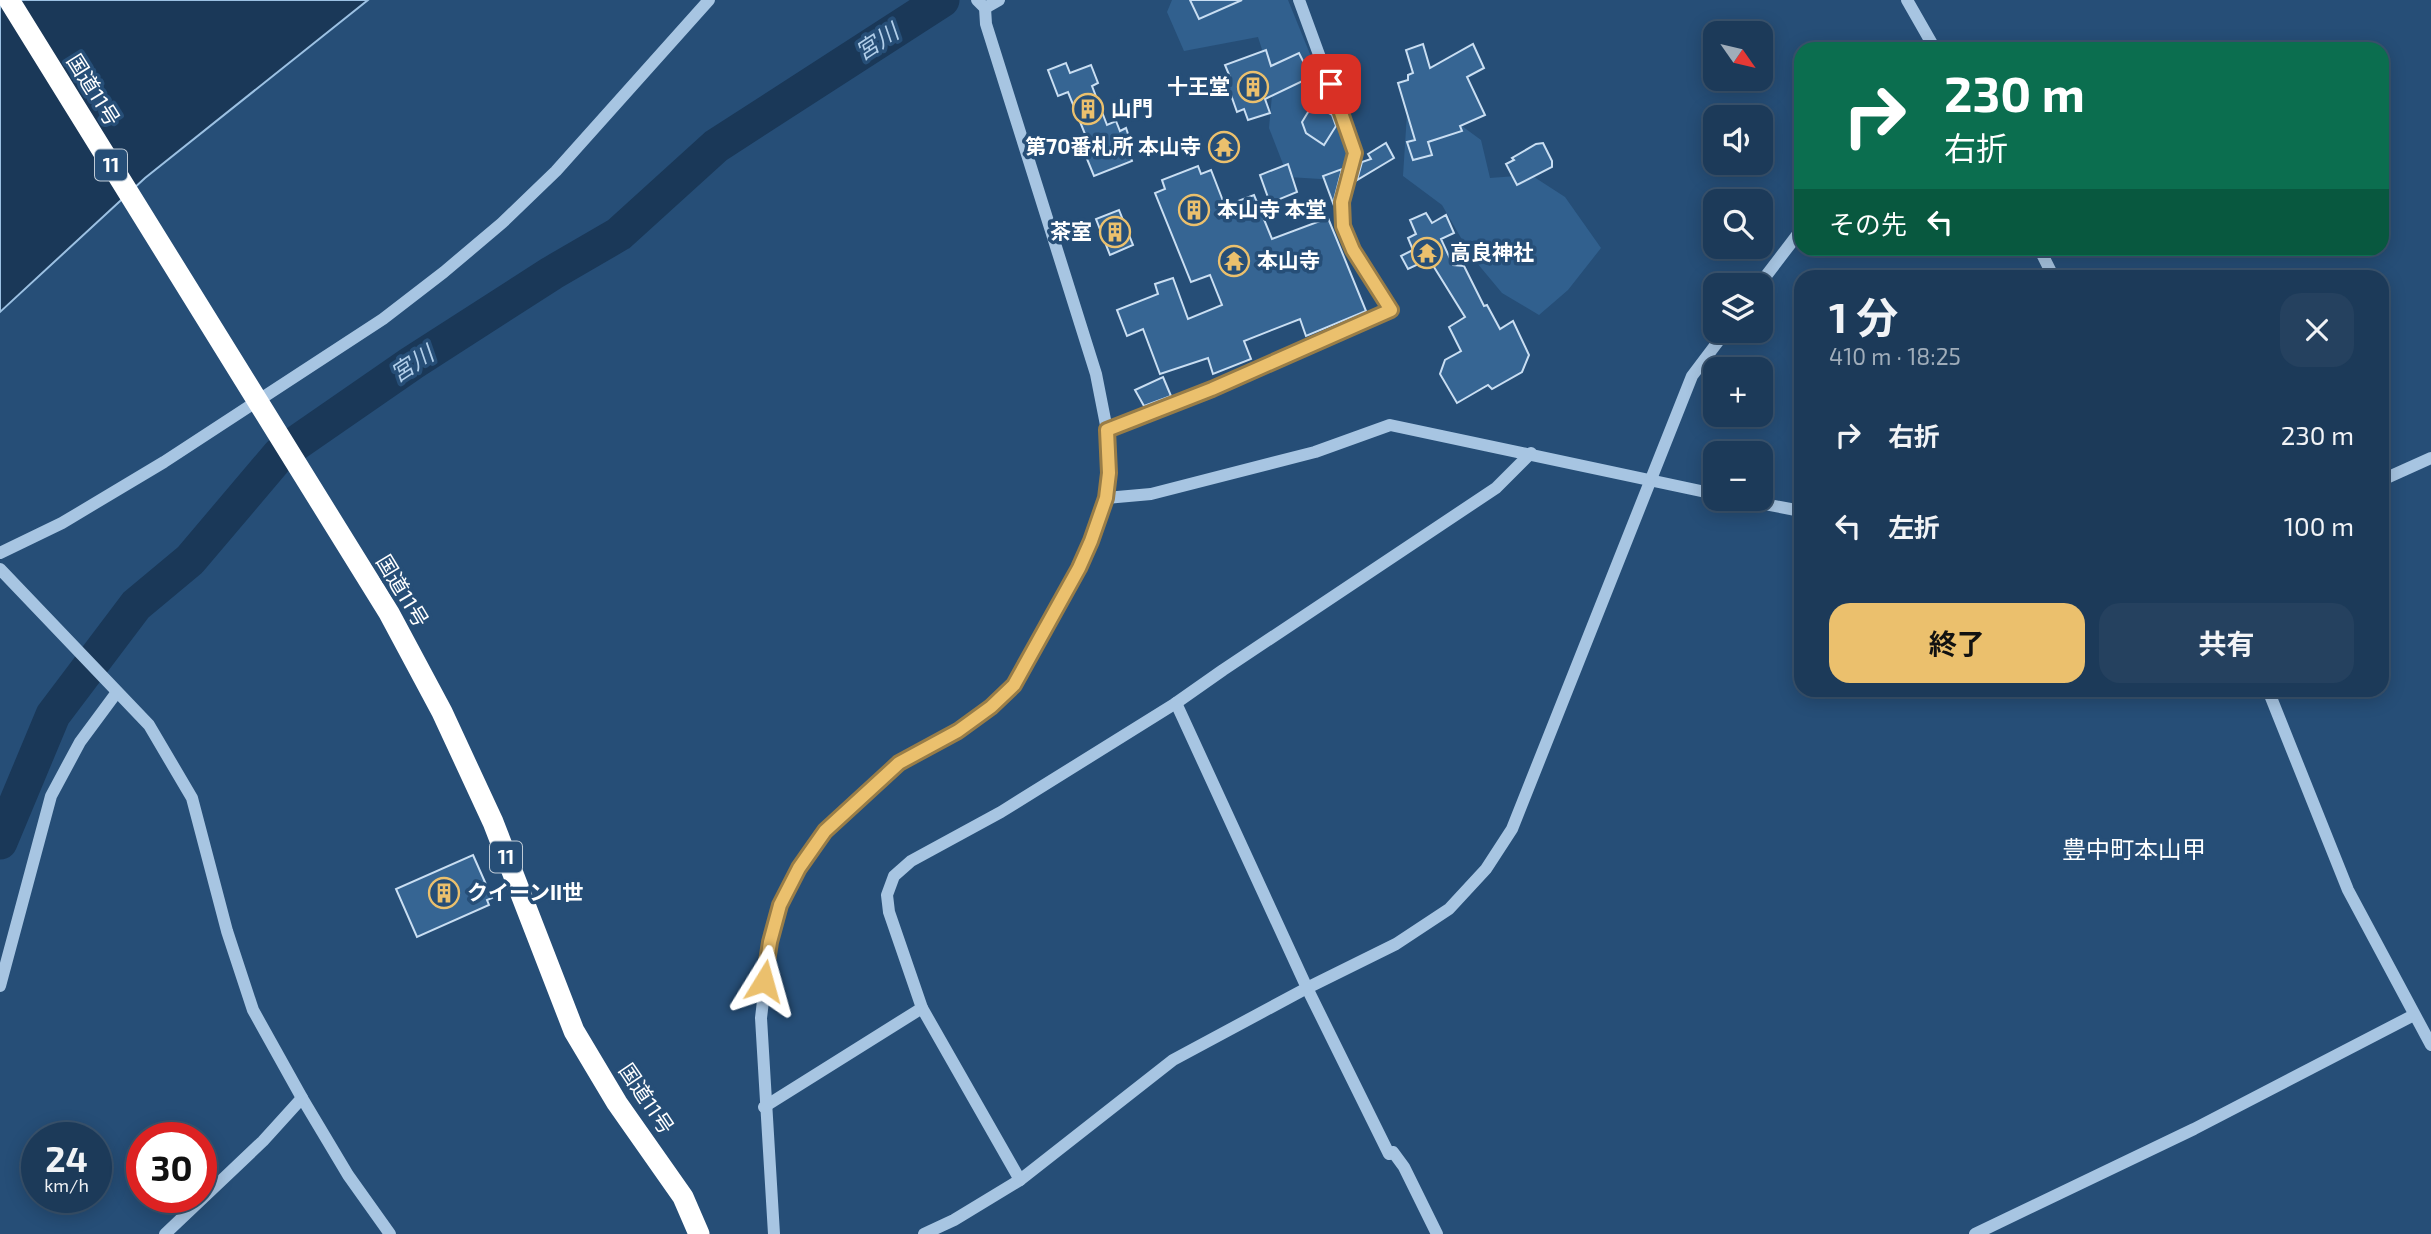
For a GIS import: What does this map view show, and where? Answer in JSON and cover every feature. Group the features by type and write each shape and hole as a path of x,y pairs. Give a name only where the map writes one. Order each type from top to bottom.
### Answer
{"highway":[{"name":"国道11号","path":"9,0 389,613 442,712 493,822 574,1031 617,1103 683,1196 699,1234"}],"street":[{"path":"0,553 62,523 261,405 383,318 502,223 556,171 709,0"},
{"path":"774,1234 764,1107 761,1018 770,942 780,905 799,868 825,831 899,763 958,731 991,707 1014,685 1079,568 1106,498 1109,473 1107,430 1096,374 980,3 999,0"},
{"path":"1907,0 1931,42"},
{"path":"1107,430 1175,404 1391,310 1353,250 1343,226 1342,202 1355,153 1301,1"},
{"path":"1768,273 1794,239"},
{"path":"924,1234 954,1220 1020,1180 1173,1060 1396,944 1449,909 1486,869 1512,829 1692,376 1717,343"},
{"path":"1106,498 1151,494 1315,452 1390,425 1703,492"},
{"path":"1020,1180 922,1008 889,912 887,895 894,876 911,861 1001,812 1176,703 1496,488 1531,453"},
{"path":"2389,477 2431,458"},
{"path":"1773,506 1794,510"},
{"path":"0,569 149,725 192,798 227,931 253,1010 348,1175 390,1234"},
{"path":"0,986 51,796 80,742 117,692"},
{"path":"2270,697 2348,890 2421,1020 2431,1045"},
{"path":"1176,703 1307,988 1391,1153 1404,1167 1437,1234"},
{"path":"764,1107 922,1008"},
{"path":"1975,1234 2421,1020"},
{"path":"166,1234 263,1141 302,1098"}],"shaded area":[{"path":"0,0 368,0 145,178 0,312"},
{"path":"1172,0 1288,0 1349,150 1337,180 1288,177 1269,128 1273,84 1258,37 1184,51 1167,12"},
{"path":"1436,107 1481,140 1490,178 1531,175 1565,197 1601,248 1568,290 1539,315 1502,293 1472,257 1442,205 1403,176 1407,113"}],"building":[{"path":"1190,0 1242,0 1199,19"},
{"path":"1423,44 1430,68 1473,44 1484,68 1467,77 1485,115 1460,126 1462,131 1428,142 1432,155 1413,160 1407,142 1415,140 1398,83 1408,80 1408,75 1413,73 1406,50"},
{"name":"十王堂","path":"1266,50 1271,66 1299,53 1311,77 1265,99 1270,113 1248,120 1244,109 1237,112 1225,78 1230,77 1225,65"},
{"path":"1066,63 1070,73 1091,65 1098,83 1092,86 1107,125 1116,121 1120,131 1126,128 1133,149 1129,152 1132,161 1094,176 1078,137 1085,134 1068,92 1058,96 1048,70"},
{"path":"1313,104 1332,115 1336,126 1324,145 1306,133 1302,122"},
{"path":"1386,143 1394,158 1357,180 1362,162 1371,159 1368,154"},
{"path":"1543,143 1552,161 1552,167 1517,185 1506,164 1536,144"},
{"path":"1288,164 1297,192 1270,203 1260,175"},
{"path":"1198,166 1201,174 1211,170 1225,206 1254,195 1272,239 1328,218 1366,311 1306,336 1300,319 1244,341 1251,359 1213,374 1208,358 1160,374 1143,329 1127,336 1117,310 1158,294 1155,284 1173,278 1188,319 1222,305 1210,275 1191,282 1155,193 1165,189 1162,180"},
{"path":"1342,169 1334,200 1333,203 1323,176"},
{"name":"茶室","path":"1119,210 1133,245 1110,255 1096,219"},
{"path":"1426,213 1432,223 1446,215 1454,233 1441,239 1453,265 1464,266 1484,306 1487,305 1500,329 1513,321 1529,355 1522,372 1492,389 1488,385 1457,403 1440,374 1445,360 1461,351 1449,327 1465,317 1429,259 1408,269 1401,256 1413,250 1408,238 1416,234 1410,220"},
{"path":"1163,377 1171,396 1144,406 1135,390"},
{"name":"クイーンII世","path":"473,855 492,898 487,900 489,905 417,937 396,889"}],"waterway":[{"name":"宮川","path":"0,842 53,715 136,605 190,560 279,455 412,363 552,273 619,234 716,146 942,0"}],"place":[{"name":"十王堂","path":"1253,87"},
{"name":"山門","path":"1088,109"},
{"name":"第70番札所 本山寺","path":"1224,147"},
{"name":"本山寺 本堂","path":"1194,210"},
{"name":"茶室","path":"1115,232"},
{"name":"高良神社","path":"1427,253"},
{"name":"本山寺","path":"1234,261"},
{"name":"クイーンII世","path":"444,893"}],"district":[{"name":"豊中町本山甲","path":"2134,850"}],"route":[{"path":"764,981 770,942 780,905 799,868 825,831 899,763 958,731 991,707 1014,685 1079,568 1091,541 1106,498 1109,473 1107,430 1212,389 1391,310 1353,250 1343,226 1342,202 1355,153 1331,84"}]}
